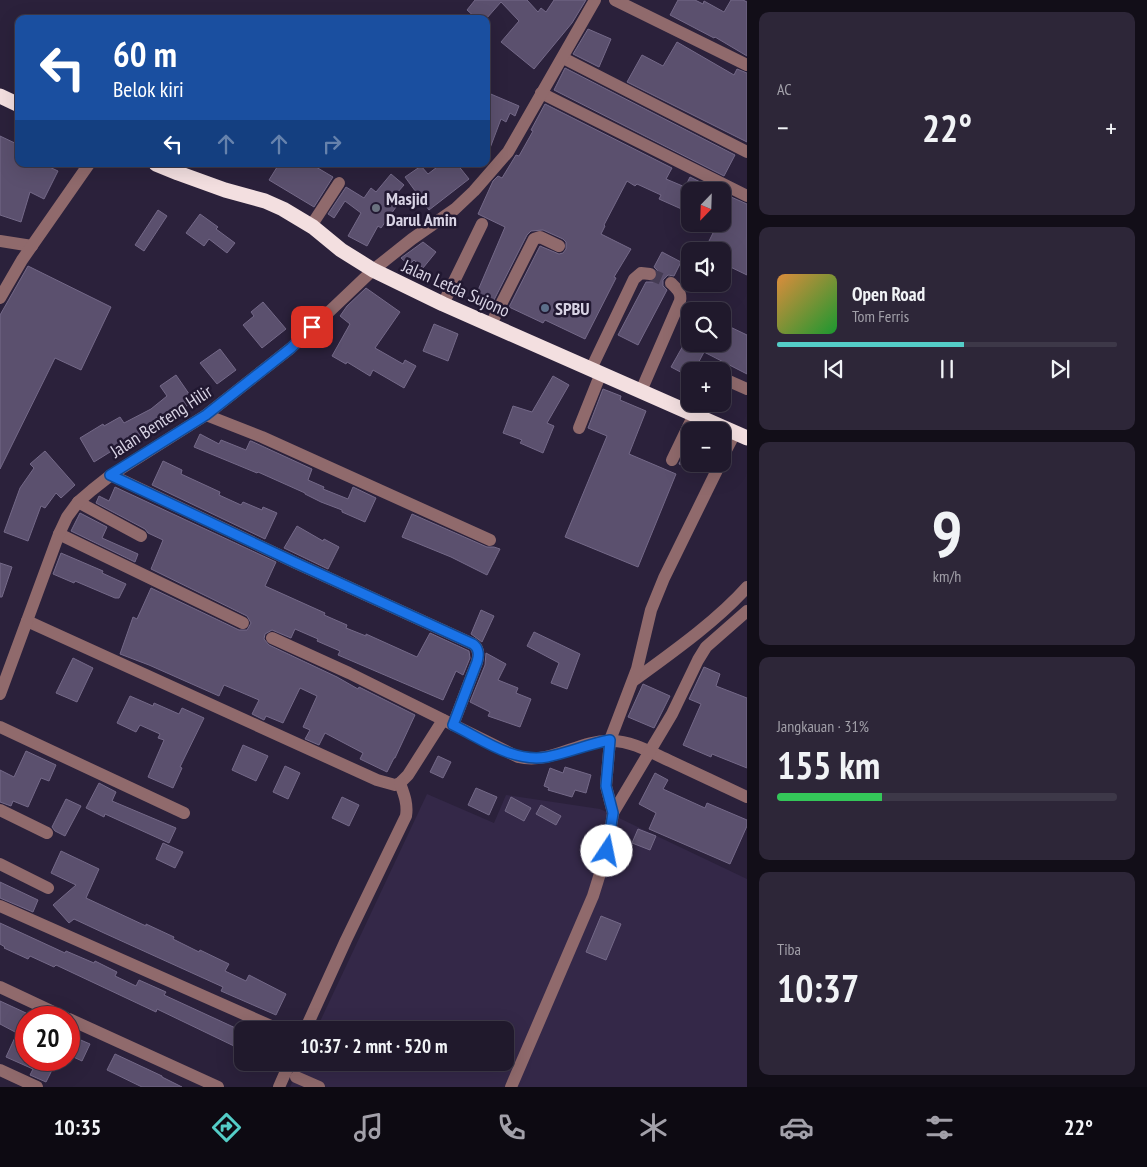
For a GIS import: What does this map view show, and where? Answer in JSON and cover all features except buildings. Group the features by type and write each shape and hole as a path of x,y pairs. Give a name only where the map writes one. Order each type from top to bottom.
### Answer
{"highway":[{"path":"0,96 15,102"},
{"name":"Jalan Letda Sujono","path":"164,167 226,190 265,201 312,227 341,250 372,270 443,304 641,391 681,404"},
{"name":"Jalan Letda Sujono","path":"702,412 743,434"}],"street":[{"name":"Jalan Benteng Hilir","path":"0,694 59,534 78,502 110,475 206,415 291,348 372,270 455,209 474,191 508,152 540,93 563,58 595,0"},
{"path":"615,0 747,65"},
{"path":"563,58 747,152"},
{"path":"540,93 747,196"},
{"path":"0,298 22,260 87,167"},
{"path":"312,227 339,183"},
{"path":"443,304 482,224"},
{"path":"491,324 534,239 542,238 560,246"},
{"path":"0,241 32,246"},
{"path":"580,428 596,371 634,279 640,273 650,274"},
{"path":"641,391 680,301 681,296 679,292 670,283"},
{"path":"731,382 747,389"},
{"path":"672,460 695,412"},
{"path":"206,415 262,437 490,540"},
{"path":"731,448 743,434"},
{"path":"613,813 606,786 610,740 633,681 651,610 664,578 716,472"},
{"path":"27,622 377,780 395,786 408,775 448,722 479,657 477,648 473,644 110,475"},
{"path":"78,502 141,536"},
{"path":"59,534 243,623"},
{"path":"633,681 672,653 747,587"},
{"path":"511,1087 593,896 607,851 613,813 672,714 706,647 747,611"},
{"path":"272,638 349,672 509,753 525,758 548,757 610,740 650,752 747,797"},
{"path":"0,727 184,813"},
{"path":"309,1021 406,816 408,809 400,783"},
{"path":"0,810 47,834"},
{"path":"0,864 48,888"},
{"path":"0,906 260,1021"},
{"path":"0,987 41,1006"},
{"path":"80,1024 218,1087"},
{"path":"0,1070 37,1087"},
{"path":"279,1087 286,1071"},
{"path":"296,1077 319,1087"}],"shaded area":[{"path":"427,794 494,823 506,795 600,809 747,879 747,1087 290,1087 297,1071 514,1071 514,1021 320,1021"}],"tunnel":[{"path":"650,274 671,283"}],"place":[{"name":"Masjid Darul Amin","path":"376,208"},
{"name":"SPBU","path":"545,308"}],"route":[{"path":"312,327 291,348 206,415 110,475 473,644 477,648 479,657 453,725 509,753 525,758 548,757 610,740 606,786 613,813 607,851"}]}
